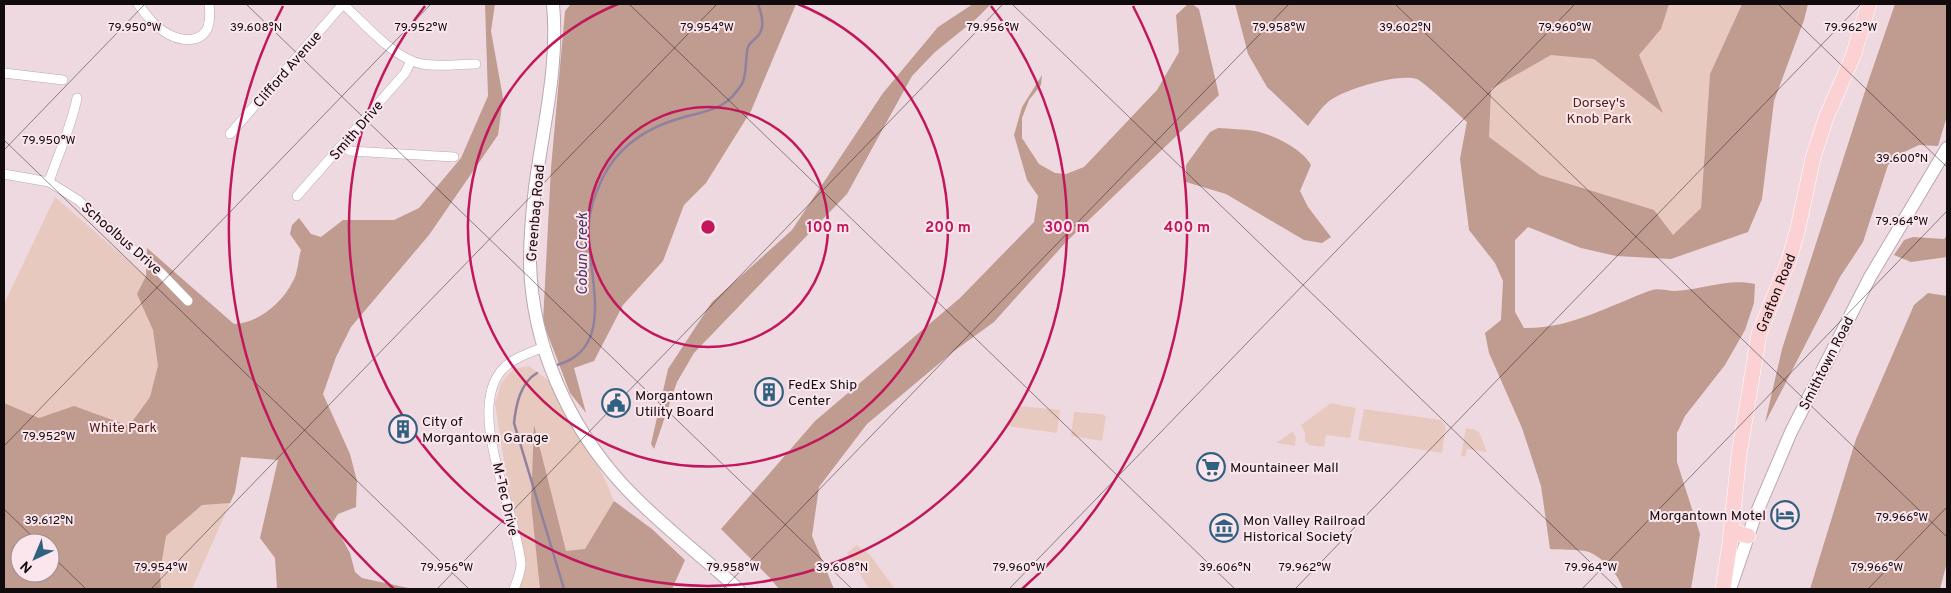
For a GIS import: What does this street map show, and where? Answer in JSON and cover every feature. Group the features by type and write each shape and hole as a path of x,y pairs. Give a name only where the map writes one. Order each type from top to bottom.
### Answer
{"main road":[{"name":"Greenbag Road","path":"553,4 555,51 530,233 530,265 533,295 544,347 560,389 591,447 634,496 738,589"},
{"name":"Grafton Road","path":"1723,589 1738,455 1759,334 1790,256 1813,158 1826,118 1853,56 1869,4"},
{"name":"Smithtown Road","path":"1730,589 1748,536 1784,448 1853,309 1888,246 1947,148"},
{"path":"1731,531 1748,536"}],"street":[{"path":"138,4 159,28 168,34 186,40 195,39 203,34 208,27 210,4"},
{"path":"343,4 394,50 411,61 432,65 476,64"},
{"name":"Clifford Avenue","path":"230,134 343,4"},
{"name":"Smith Drive","path":"297,196 344,145 405,73 411,61"},
{"path":"4,73 63,80"},
{"path":"4,174 49,182 70,126 77,98"},
{"path":"344,145 350,151 454,157"},
{"name":"Schoolbus Drive","path":"49,182 78,200 160,272 188,301"},
{"name":"M-Tec Drive","path":"514,589 521,565 492,442 488,419 489,398 492,386 501,371 513,361 544,347"}],"green space":[{"path":"485,4 495,4 491,31 503,98 498,135 429,235 351,327 336,357 323,394 350,454 357,481 356,507 338,514 333,522 350,553 355,572 362,578 413,589 277,589 275,558 260,538 278,460 241,457 235,492 230,503 202,505 166,536 160,572 161,589 4,589 4,403 39,418 74,406 129,426 150,397 158,366 153,330 137,294 146,276 147,248 234,324 243,323 261,316 276,304 283,297 295,278 301,250 290,234 292,225 299,218 311,234 321,237 343,220 394,220 419,208 461,158 488,96"},
{"path":"571,4 796,4 751,111 706,183 684,205 663,261 623,305 594,361 574,368 586,413 570,393 543,322 551,168 565,11"},
{"path":"973,4 991,4 976,19 935,52 912,76 847,194 694,353 677,382 654,449 651,444 668,369 712,302 792,230 883,93 938,27"},
{"path":"1188,4 1192,4 1199,9 1219,95 1067,241 994,322 954,351 867,424 819,487 812,536 834,589 779,589 721,529 815,421 960,298 1034,222 1038,196 1027,180 1014,135 1022,107 1042,75 1041,85 1029,100 1022,118 1022,138 1039,164 1055,173 1066,174 1084,167 1157,90 1179,52 1176,15"},
{"path":"1235,4 1669,4 1661,29 1639,55 1663,113 1594,59 1551,55 1491,89 1489,137 1540,175 1654,210 1673,235 1701,208 1710,74 1742,4 1808,4 1804,20 1774,101 1762,199 1748,232 1671,259 1616,256 1581,248 1528,227 1515,240 1515,312 1524,328 1558,325 1590,315 1655,289 1675,291 1735,282 1755,284 1754,303 1745,330 1725,365 1685,416 1677,433 1677,462 1700,534 1691,589 1623,589 1610,567 1595,555 1581,550 1550,549 1541,486 1522,428 1489,353 1485,333 1501,320 1503,281 1495,263 1469,230 1460,159 1467,122 1421,81 1397,78 1357,88 1335,97 1322,108 1308,126 1267,87 1248,54"},
{"name":"Dorsey's Knob Park","path":"1469,4 1742,4 1710,74 1701,208 1652,256 1460,159 1488,9"},
{"path":"1895,4 1947,4 1947,116 1938,146 1919,145 1902,153 1888,165 1863,242 1840,277 1765,423 1782,349"},
{"path":"1218,128 1262,133 1286,143 1301,153 1311,165 1300,191 1308,207 1331,237 1322,243 1304,240 1226,194 1186,182 1186,165 1210,132"},
{"name":"White Park","path":"55,197 201,324 235,492 192,589 4,589 4,304"},
{"path":"1947,235 1947,257 1911,262 1894,255 1904,240 1913,237 1944,239"},
{"path":"1928,293 1947,296 1947,562 1940,589 1810,589 1856,439 1914,305"},
{"path":"529,366 560,389 608,486 647,589 514,589 518,551 495,404 501,383 513,369"},
{"path":"1331,403 1356,408 1350,438 1326,435 1324,447 1308,445 1305,442 1305,433 1301,425"},
{"path":"1019,406 1060,410 1057,433 1008,426 1012,411"},
{"path":"1364,409 1441,420 1446,426 1442,453 1358,440"},
{"path":"1074,412 1106,416 1102,441 1071,436"},
{"path":"534,425 566,551 585,549 614,501 652,529 685,560 672,589 540,589 531,502"},
{"path":"1466,428 1479,432 1487,452 1467,449 1465,457 1461,456"},
{"path":"1293,431 1296,438 1295,446 1276,443"},
{"path":"857,545 870,555 895,589 869,589 847,553"}],"waterway":[{"name":"Cobun Creek","path":"557,365 577,355 589,340 594,322 595,300 589,233 590,214 597,190 608,168 622,150 650,130 670,121 708,111 722,105 736,93 744,80 748,47 759,35 762,26 758,4"},
{"name":"Cobun Creek","path":"537,373 531,377 523,388 516,409 514,423 564,589"}],"place":[{"name":"FedEx Ship Center","path":"769,392"},
{"name":"Morgantown Utility Board","path":"616,403"},
{"name":"City of Morgantown Garage","path":"403,429"},
{"name":"Mountaineer Mall","path":"1211,467"},
{"name":"Morgantown Motel","path":"1785,515"},
{"name":"Mon Valley Railroad Historical Society","path":"1224,528"}]}
